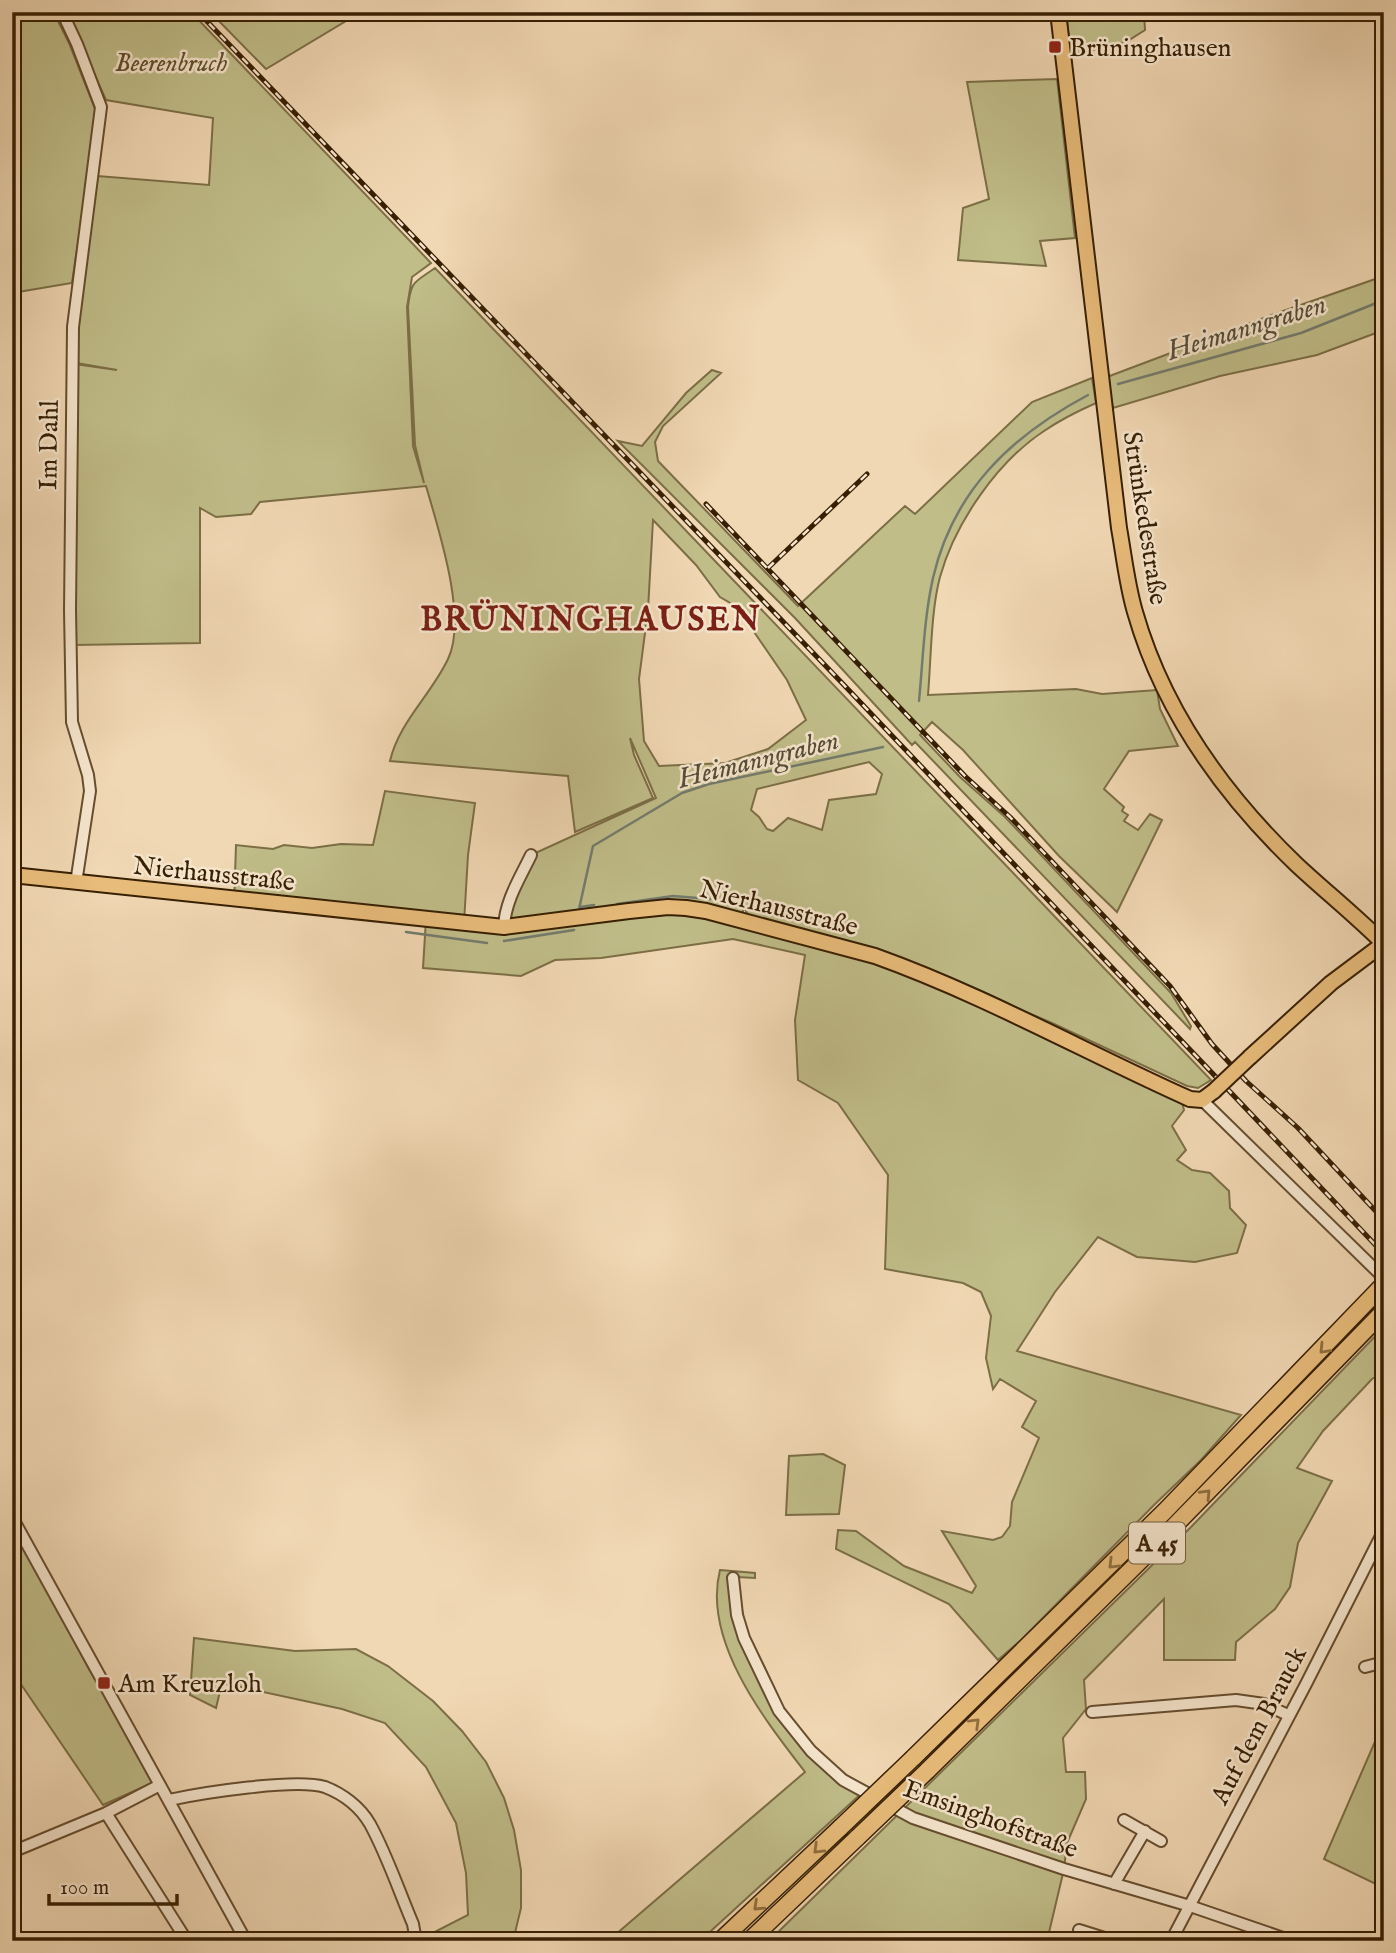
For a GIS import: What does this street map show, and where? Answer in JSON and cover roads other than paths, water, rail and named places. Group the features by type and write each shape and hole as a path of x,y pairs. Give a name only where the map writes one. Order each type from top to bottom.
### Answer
{"highway":[{"name":"A 45","path":"720,1941 914,1758 1175,1502 1384,1284"},
{"name":"A 45","path":"749,1941 927,1771 1146,1555 1384,1311"}],"main road":[{"name":"Strünkedestraße","path":"1058,12 1119,528 1134,610 1144,641 1161,683 1185,727 1247,813 1297,865 1383,944"},
{"name":"Nierhausstraße","path":"12,875 504,927 668,907 706,911 875,956 902,966 955,988 1167,1089 1190,1099 1202,1100"},
{"path":"1202,1100 1331,983 1383,944"}],"street":[{"name":"Im Dahl","path":"62,12 101,107 73,327 69,610 72,722 90,791 76,883"},
{"path":"504,927 511,898 531,855"},
{"path":"1202,1100 1384,1278"},
{"path":"12,1517 246,1941"},
{"name":"Auf dem Brauck","path":"1171,1941 1384,1530"},
{"name":"Emsinghofstraße","path":"733,1578 737,1615 744,1638 779,1711 811,1751 843,1780 913,1818 1292,1941"},
{"path":"1365,1667 1384,1662"},
{"path":"1092,1712 1236,1700 1264,1704 1288,1715"},
{"path":"169,1800 202,1793 310,1784 337,1793 355,1805 369,1823 413,1924 416,1941"},
{"path":"12,1852 106,1813 160,1785"},
{"path":"106,1813 187,1941"},
{"path":"1124,1820 1161,1841"},
{"path":"1114,1884 1145,1831"},
{"path":"1079,1930 1114,1941"}],"waterway":[{"name":"Heimanngraben","path":"1118,384 1301,333 1384,300"},
{"name":"Heimanngraben","path":"919,701 930,593 942,547 955,518 989,469 1010,448 1060,411 1088,395"},
{"name":"Heimanngraben","path":"579,909 593,846 682,793 709,784 883,747"},
{"path":"617,904 673,896 710,899"},
{"path":"580,907 594,905"},
{"name":"Heimanngraben","path":"504,941 574,930"},
{"name":"Heimanngraben","path":"406,932 487,943"}],"railway":[{"path":"198,12 843,684 1384,1254"},
{"path":"768,568 867,474"},
{"path":"706,504 965,776 1010,817 1170,986 1212,1044 1246,1081 1298,1128 1384,1220"}],"place":[{"name":"Brüninghausen","path":"1055,47"},
{"name":"Am Kreuzloh","path":"104,1683"}],"district":[{"name":"BRÜNINGHAUSEN","path":"591,618"}],"park label":[{"name":"Beerenbruch","path":"171,62"}]}
